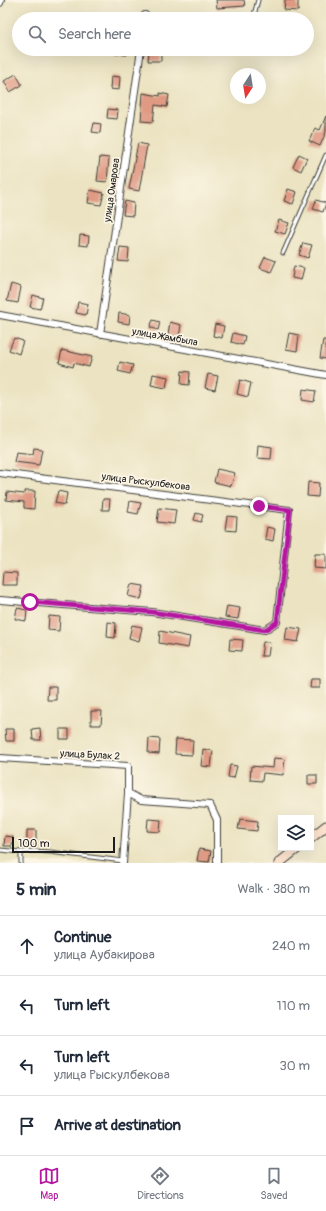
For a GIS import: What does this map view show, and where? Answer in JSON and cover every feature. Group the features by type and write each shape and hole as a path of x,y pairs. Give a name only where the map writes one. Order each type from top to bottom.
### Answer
{"main road":[{"path":"314,836 326,826"},
{"path":"279,863 294,851"}],"street":[{"name":"улица Омарова","path":"100,334 140,56"},
{"name":"улица Жамбыла","path":"0,315 326,375"},
{"name":"улица Рыскулбекова","path":"0,474 290,510 277,622 265,630 152,612 0,600"},
{"name":"улица Булак 2","path":"0,758 128,766 128,793"},
{"path":"123,862 128,793 141,800 210,805 217,820 217,863"}],"lane":[{"path":"255,12 258,0"},
{"path":"282,253 326,156"},
{"path":"0,850 50,852 123,862"},
{"path":"21,852 21,863"}],"building":[{"path":"216,0 244,0 245,6 217,8"},
{"path":"285,0 298,0 298,11 284,10"},
{"path":"149,56 161,56 161,61 148,61"},
{"path":"16,74 22,85 10,92 4,81"},
{"path":"111,76 120,77 119,90 110,89"},
{"path":"143,93 160,96 160,93 169,95 167,107 155,105 153,122 141,121"},
{"path":"108,109 118,110 117,119 107,118"},
{"path":"326,116 326,132 320,146 309,141 315,128 320,130"},
{"path":"94,123 101,124 100,133 92,132"},
{"path":"138,143 147,145 139,191 129,189"},
{"path":"299,154 307,158 301,171 293,167"},
{"path":"100,157 109,158 107,182 97,181"},
{"path":"288,189 297,192 293,204 284,201"},
{"path":"90,190 104,193 101,205 88,203"},
{"path":"316,200 326,203 323,212 313,209"},
{"path":"125,201 134,203 133,216 123,215"},
{"path":"279,220 289,223 285,234 275,231"},
{"path":"80,235 89,236 88,246 79,245"},
{"path":"303,243 312,245 308,258 299,255"},
{"path":"120,247 129,248 128,262 118,261"},
{"path":"265,257 276,261 271,272 260,268"},
{"path":"294,266 304,268 301,280 292,278"},
{"path":"11,284 21,287 18,303 7,301"},
{"path":"33,295 43,298 40,309 30,307"},
{"path":"78,302 88,304 86,315 76,313"},
{"path":"119,313 130,315 129,324 118,322"},
{"path":"153,320 160,322 158,330 150,327"},
{"path":"170,322 181,325 179,337 168,335"},
{"path":"215,324 224,326 222,338 213,336"},
{"path":"233,333 245,336 243,345 231,342"},
{"path":"289,333 299,335 297,351 286,349"},
{"path":"14,338 23,341 19,354 9,350"},
{"path":"323,340 326,340 326,359 320,358"},
{"path":"62,350 92,357 89,367 74,363 73,367 59,363"},
{"path":"120,362 133,365 130,374 118,371"},
{"path":"182,371 190,372 189,385 181,384"},
{"path":"153,374 168,377 166,388 151,385"},
{"path":"208,374 218,376 215,390 205,388"},
{"path":"240,380 251,383 248,397 237,394"},
{"path":"303,389 316,391 314,402 302,400"},
{"path":"258,445 272,447 271,459 257,458"},
{"path":"34,448 42,449 39,465 14,462 16,452 33,454"},
{"path":"217,469 235,473 231,486 214,482"},
{"path":"308,482 319,483 318,497 307,496"},
{"path":"25,491 35,491 34,509 24,508 24,502 6,500 7,492 24,494"},
{"path":"58,491 67,493 65,505 55,503"},
{"path":"103,499 110,499 109,510 102,510"},
{"path":"130,501 141,503 138,514 128,512"},
{"path":"159,508 176,510 174,524 157,522"},
{"path":"196,513 203,515 201,522 194,520"},
{"path":"227,516 237,517 236,531 225,530"},
{"path":"267,527 275,529 273,541 265,539"},
{"path":"315,554 326,554 326,569 314,568"},
{"path":"3,572 17,573 17,585 2,585"},
{"path":"131,584 144,586 141,599 128,596"},
{"path":"227,606 240,608 238,619 225,617"},
{"path":"17,608 27,610 26,621 15,619"},
{"path":"49,616 60,617 59,631 48,630"},
{"path":"108,622 116,623 115,638 107,637"},
{"path":"132,625 142,627 139,641 129,638"},
{"path":"287,627 301,629 298,642 285,640"},
{"path":"160,631 190,637 188,648 159,643"},
{"path":"230,639 243,640 242,651 229,650"},
{"path":"263,642 270,642 268,656 261,656"},
{"path":"311,679 320,679 320,688 310,688"},
{"path":"48,687 56,687 56,700 47,700"},
{"path":"91,711 102,711 101,725 91,725"},
{"path":"40,728 41,740 33,740 32,729"},
{"path":"5,729 14,729 14,741 6,741"},
{"path":"60,729 69,729 69,739 60,739"},
{"path":"149,738 160,739 159,754 148,753"},
{"path":"176,739 193,740 192,755 175,754"},
{"path":"203,749 213,751 211,767 201,766"},
{"path":"274,758 285,759 283,775 263,773 262,781 250,780 251,766 273,768"},
{"path":"230,765 237,766 234,778 228,777"},
{"path":"308,775 317,775 317,784 308,784"},
{"path":"148,819 161,820 160,832 147,831"},
{"path":"240,819 258,821 257,831 238,829"},
{"path":"27,830 36,830 36,846 27,846"},
{"path":"5,836 13,837 12,846 4,846"},
{"path":"199,849 211,851 209,862 197,861"}],"route":[{"path":"30,602 152,612 265,630 277,622 290,510 259,506"}]}
